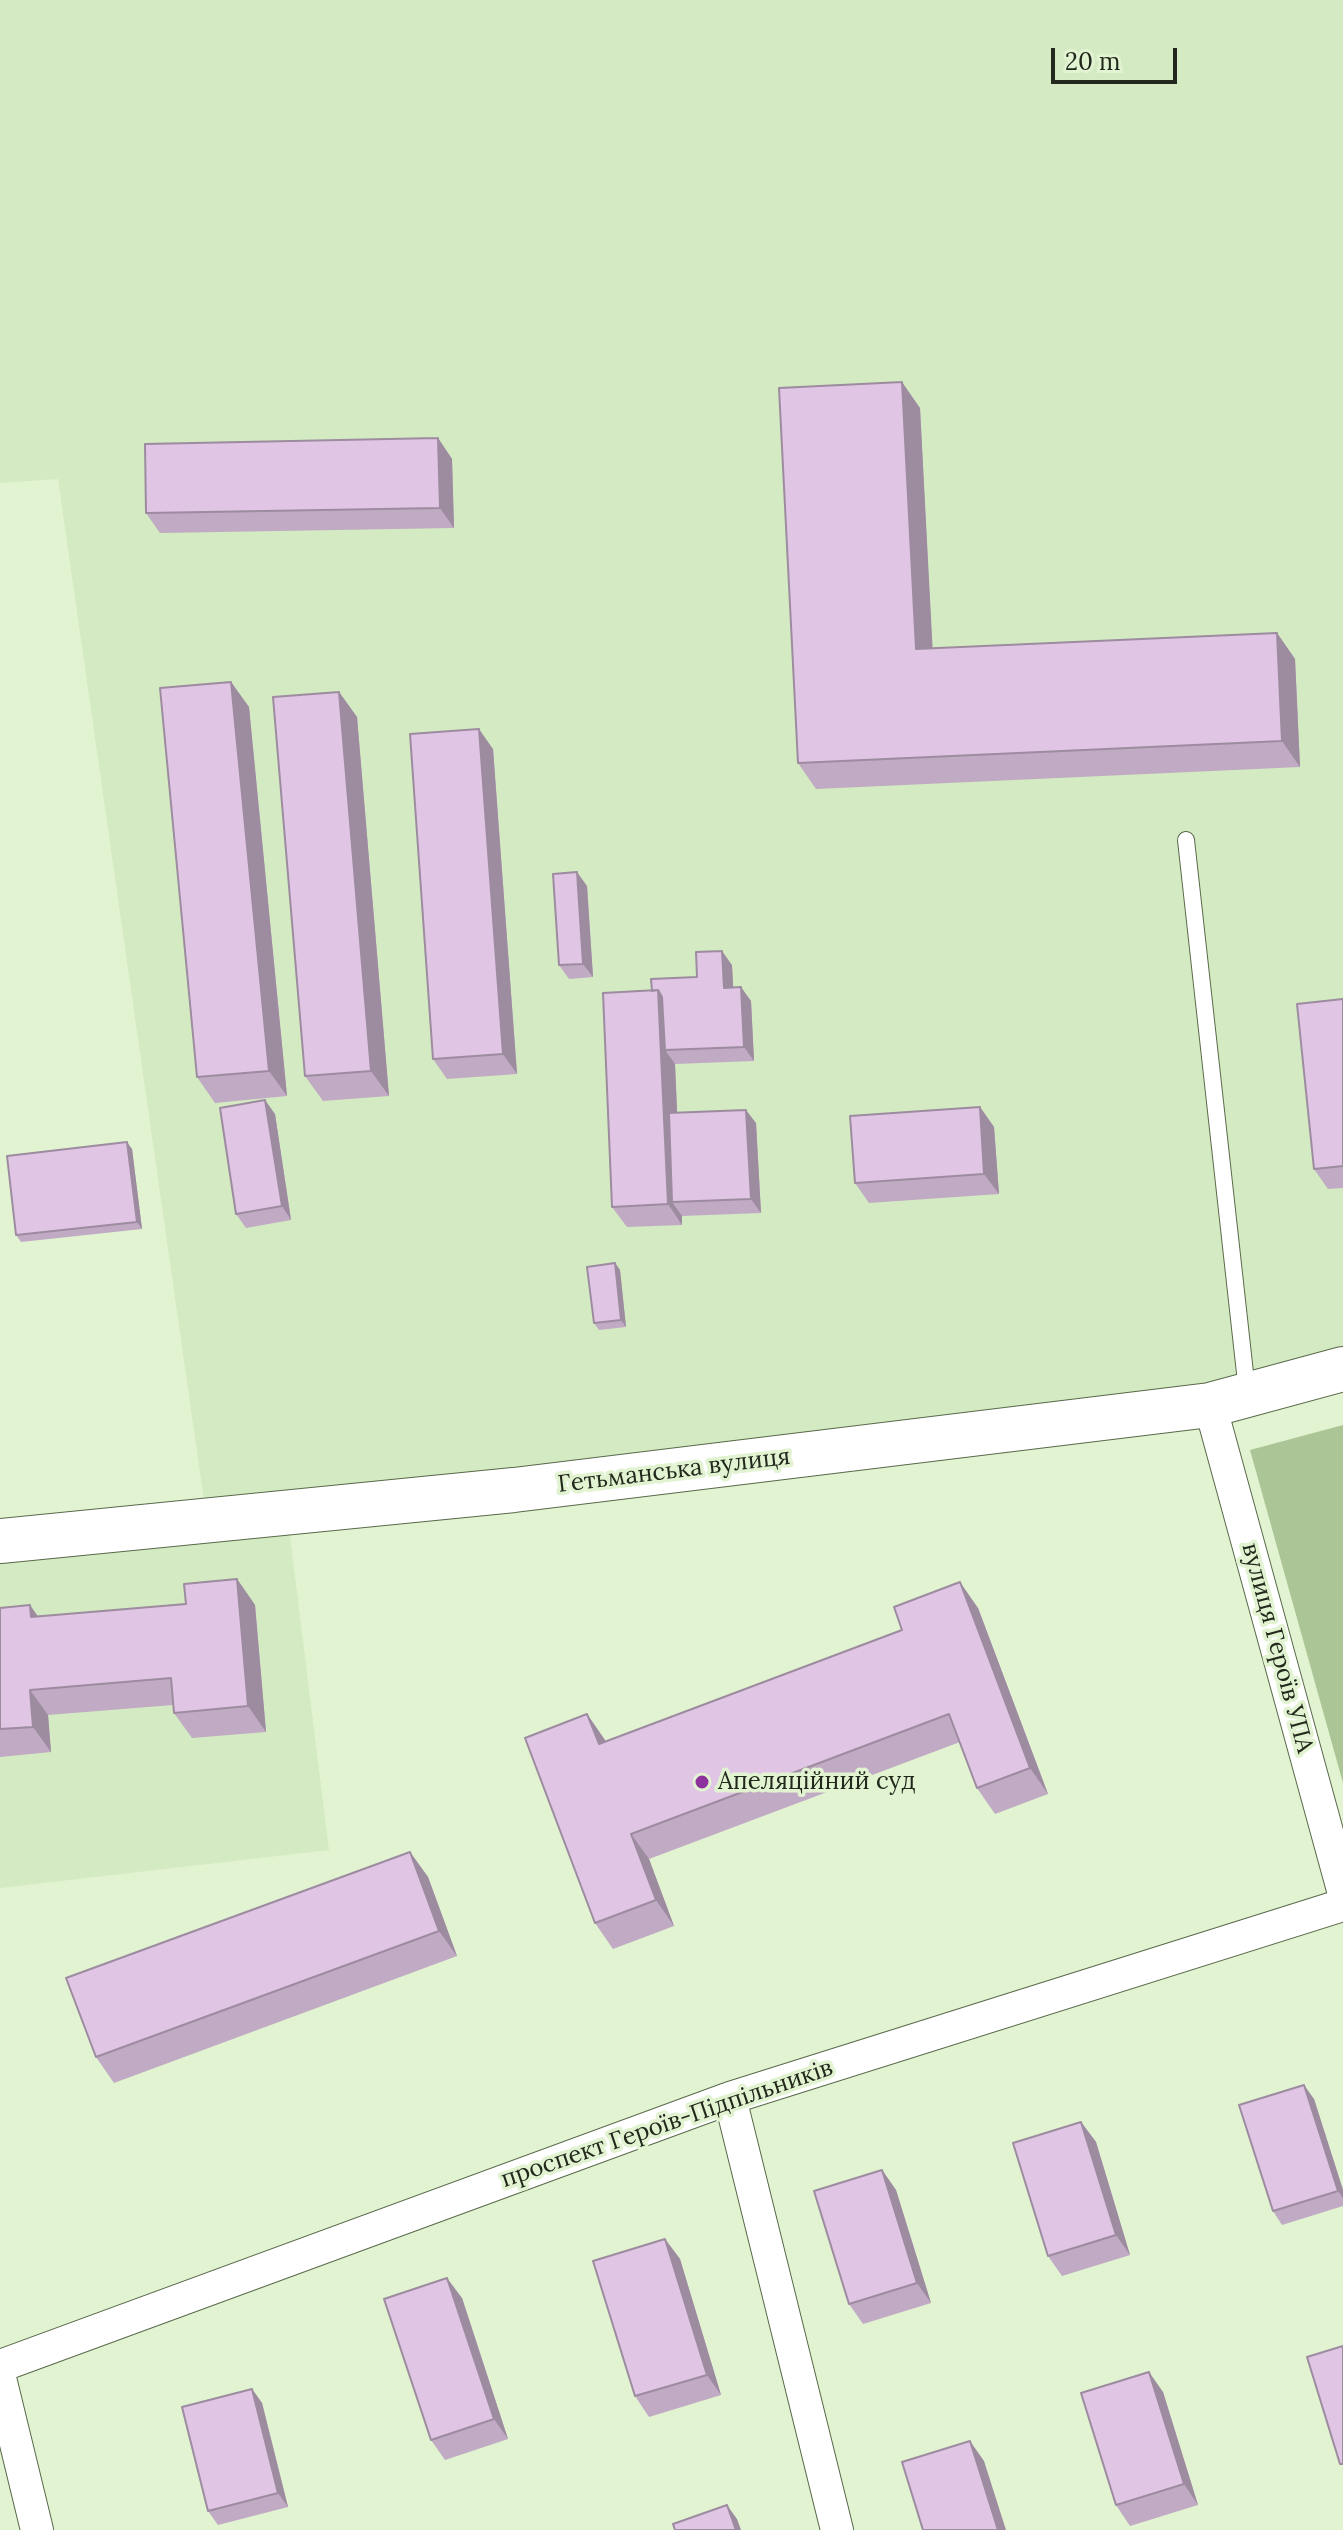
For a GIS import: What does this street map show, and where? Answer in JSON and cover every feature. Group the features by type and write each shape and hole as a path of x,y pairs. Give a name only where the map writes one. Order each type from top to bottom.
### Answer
{"street":[{"name":"Гетьманська вулиця","path":"0,1541 514,1490 1229,1400 1343,1369"},
{"name":"вулиця Героїв УПА","path":"1229,1400 1343,1890"},
{"name":"проспект Героїв-Підпільників","path":"0,2366 730,2098 1343,1905"},
{"path":"730,2098 837,2530"},
{"path":"0,2378 37,2530"}],"lane":[{"path":"1186,840 1229,1400"}],"shaded area":[{"path":"0,0 1343,0 1343,1369 287,1512 329,1850 0,1888 0,1541 207,1521 58,479 0,483"},
{"path":"1343,1425 1343,1783 1250,1450"}],"building":[{"path":"902,382 916,649 1277,633 1282,741 798,763 779,388"},
{"path":"438,438 440,508 146,513 145,444"},
{"path":"231,682 269,1071 197,1077 160,688"},
{"path":"339,692 371,1071 305,1076 273,697"},
{"path":"479,729 503,1054 433,1059 410,734"},
{"path":"577,872 583,964 559,965 553,874"},
{"path":"722,951 724,988 741,987 744,1047 665,1050 662,997 658,990 652,991 651,979 697,977 696,952"},
{"path":"658,990 668,1204 612,1207 603,993"},
{"path":"1343,999 1343,1166 1314,1169 1297,1004"},
{"path":"265,1100 282,1206 236,1214 220,1108"},
{"path":"980,1107 984,1174 855,1183 850,1116"},
{"path":"746,1110 751,1199 672,1202 669,1113"},
{"path":"127,1142 137,1222 16,1235 7,1156"},
{"path":"615,1263 621,1320 594,1323 587,1267"},
{"path":"237,1579 248,1706 174,1713 171,1678 30,1690 33,1727 0,1729 0,1608 30,1605 31,1617 186,1604 184,1584"},
{"name":"Апеляційний суд","path":"960,1582 1030,1768 977,1788 949,1714 631,1834 656,1900 595,1923 525,1738 587,1714 599,1744 902,1630 894,1607"},
{"path":"410,1852 439,1931 96,2057 66,1978"},
{"path":"1304,2085 1338,2191 1273,2211 1239,2105"},
{"path":"1081,2122 1116,2235 1048,2256 1013,2143"},
{"path":"882,2170 917,2283 849,2304 814,2191"},
{"path":"665,2239 707,2375 635,2396 593,2261"},
{"path":"447,2278 494,2419 431,2440 384,2299"},
{"path":"1343,2346 1343,2464 1340,2464 1307,2357"},
{"path":"1149,2372 1184,2484 1116,2505 1081,2393"},
{"path":"252,2389 278,2493 208,2511 182,2407"},
{"path":"970,2441 998,2530 923,2530 902,2462"},
{"path":"727,2505 736,2530 675,2530 673,2524"}],"place":[{"name":"Апеляційний суд","path":"702,1782"}]}
